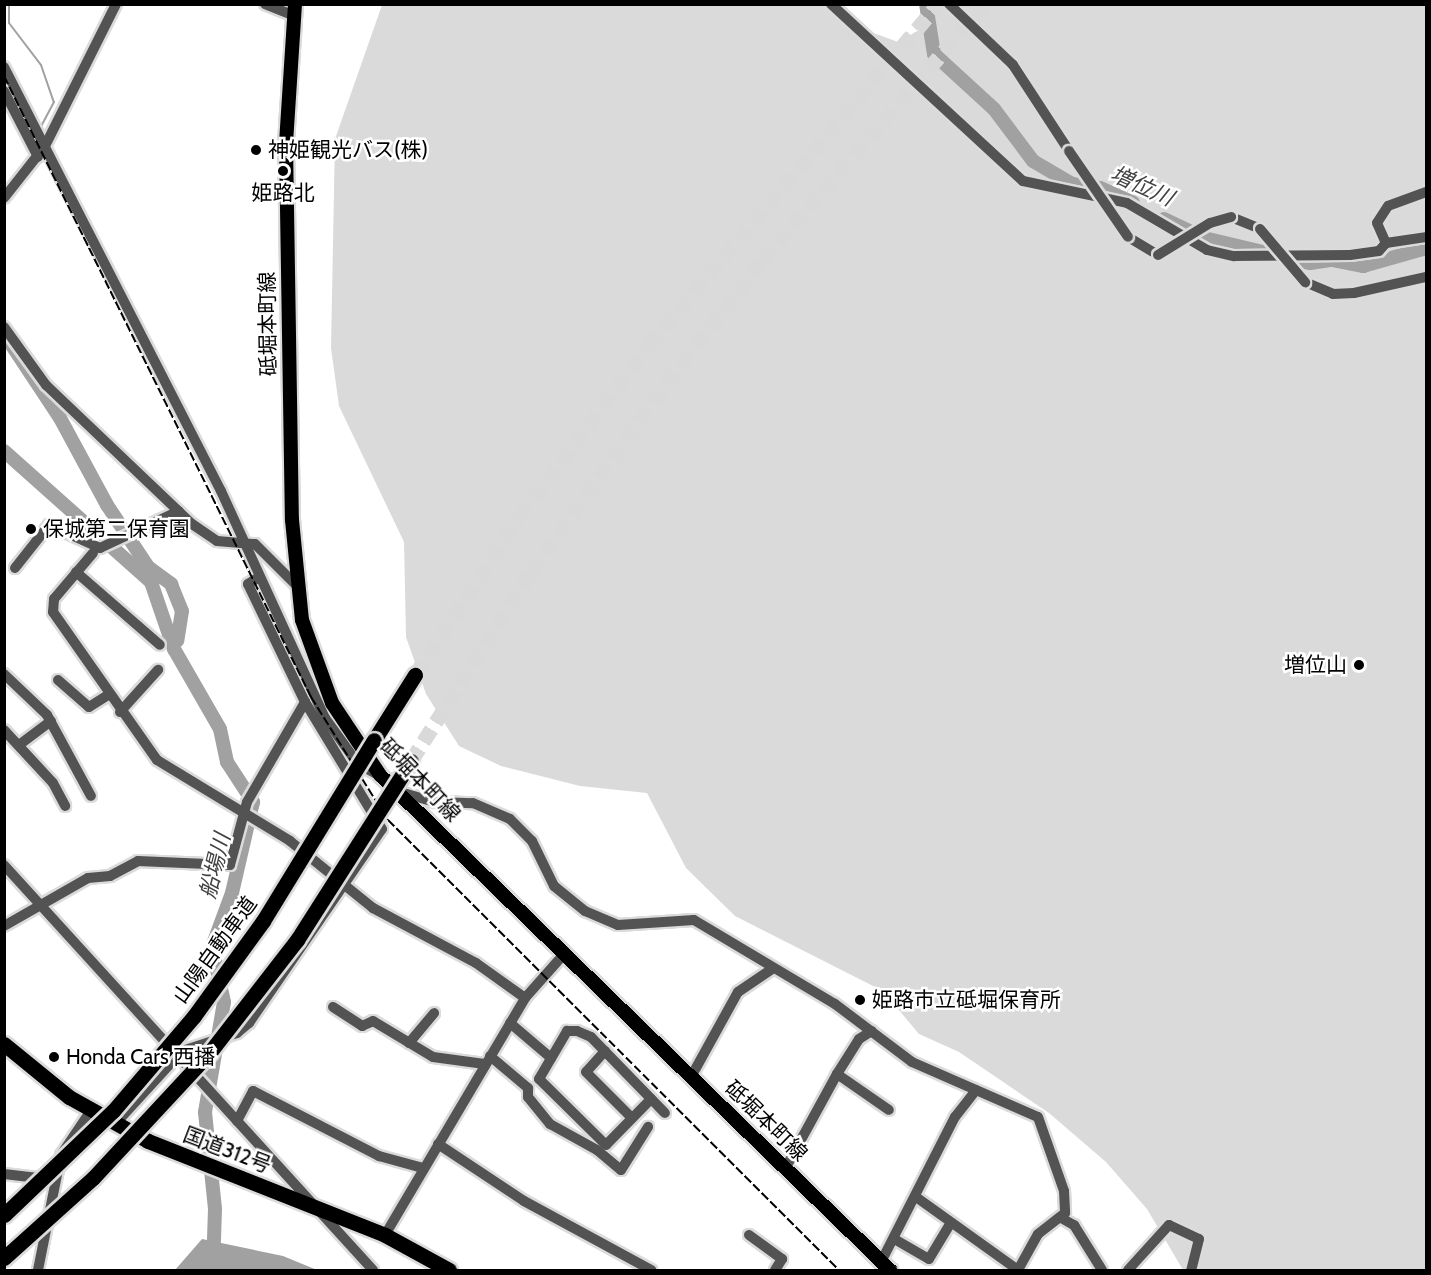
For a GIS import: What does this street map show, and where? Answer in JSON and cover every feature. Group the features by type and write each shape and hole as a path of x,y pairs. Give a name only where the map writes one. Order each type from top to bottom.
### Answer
{"highway":[{"name":"山陽自動車道","path":"4,1215 113,1111 194,1016 263,921 415,675"},
{"path":"4,1258 93,1178 210,1052 297,940 411,761"},
{"name":"国道312号","path":"4,1044 90,1112 201,1163 385,1235 449,1270"}],"main road":[{"name":"砥堀本町線","path":"295,10 286,144 295,584 318,671 347,728 380,775 886,1266"}],"street":[{"path":"4,198 45,146 117,4"},
{"path":"265,4 295,10"},
{"path":"831,4 1023,181 1127,203 1207,250 1234,256 1350,255 1379,251 1386,243 1426,237"},
{"path":"949,4 1012,65 1128,237 1158,255 1210,223 1231,217 1260,229 1305,282 1333,294 1354,293 1426,277"},
{"path":"4,67 244,545 325,718 358,764 380,775"},
{"path":"4,91 38,157"},
{"path":"1386,243 1378,232 1380,213 1426,192"},
{"path":"4,327 46,385 210,539 244,545 255,544 295,584"},
{"path":"179,511 96,551 54,599 53,612 120,712 157,760 257,822 346,885 373,908 476,963 525,998"},
{"path":"15,568 49,525 96,551"},
{"path":"76,572 160,645"},
{"path":"115,1124 178,1055 203,1043 237,1033 346,885 382,822 340,765 305,702 248,584 259,577"},
{"path":"120,712 158,670"},
{"path":"4,674 32,696 51,721 91,796"},
{"path":"58,680 89,707 108,695"},
{"path":"4,926 88,878 100,880 138,861 230,865 247,802 305,702"},
{"path":"19,745 51,721"},
{"path":"4,730 53,783 65,806"},
{"path":"400,792 436,802 473,803 510,819 532,841 554,886 585,912 618,925 694,920 872,1031 912,1062 1024,1108 1044,1126 1064,1191 1063,1219"},
{"path":"4,864 215,1098 320,1208 373,1270"},
{"path":"385,1235 525,998 564,954"},
{"path":"691,1077 738,992 772,969"},
{"path":"333,1008 362,1026 373,1021 434,1057 487,1060 528,1088 528,1097 550,1124 597,1150 621,1170 648,1127"},
{"path":"409,1043 434,1013"},
{"path":"510,1023 551,1058"},
{"path":"651,1099 606,1145 539,1079 567,1031 591,1037 665,1113"},
{"path":"785,1169 837,1074 859,1040 872,1031"},
{"path":"605,1051 586,1072 632,1118"},
{"path":"837,1074 889,1110"},
{"path":"886,1266 916,1197 956,1117 976,1090"},
{"path":"237,1121 253,1091 378,1156 423,1168"},
{"path":"38,1270 53,1182 68,1143 90,1112"},
{"path":"438,1144 524,1201 651,1270"},
{"path":"4,1174 53,1182"},
{"path":"916,1197 950,1224 1018,1270 1038,1234 1063,1219"},
{"path":"1063,1219 1074,1225 1102,1270"},
{"path":"896,1240 929,1259 950,1224"},
{"path":"1128,1270 1169,1224 1189,1230 1199,1239 1191,1270"},
{"path":"748,1235 782,1259 775,1270"}],"shaded area":[{"path":"382,5 827,5 841,21 898,42 924,27 930,5 1426,5 1426,1270 1183,1270 1147,1209 1106,1162 1049,1113 959,1052 919,1034 883,991 735,916 686,868 647,793 580,786 501,766 459,746 426,694 406,637 404,542 339,406 331,348 335,139"},
{"path":"202,1239 283,1256 317,1270 175,1270"}],"waterway":[{"path":"9,4 9,23 41,65 54,102 40,128"},
{"name":"増位川","path":"926,4 934,54 994,109 1033,161 1072,184 1100,188 1133,203"},
{"name":"増位川","path":"1164,219 1204,238 1310,263 1332,260 1363,266 1426,248"},
{"path":"9,341 60,418 107,505 148,567 171,584 182,611 177,641"},
{"name":"船場川","path":"4,451 151,582 174,649 220,729 227,762 253,802 232,893 212,947 224,1002 205,1112 215,1209 213,1270"}],"tunnel":[{"path":"415,675 519,517 649,345 938,4"},
{"path":"411,761 532,571 681,364 763,260 985,4"}],"railway":[{"path":"4,76 311,697 388,820 839,1270"}],"place":[{"name":"神姫観光バス(株)","path":"256,150"},
{"name":"姫路北","path":"283,171"},
{"name":"保城第二保育園","path":"31,529"},
{"name":"増位山","path":"1359,665"},
{"name":"姫路市立砥堀保育所","path":"860,1000"},
{"name":"Honda Cars 西播","path":"54,1057"}]}
